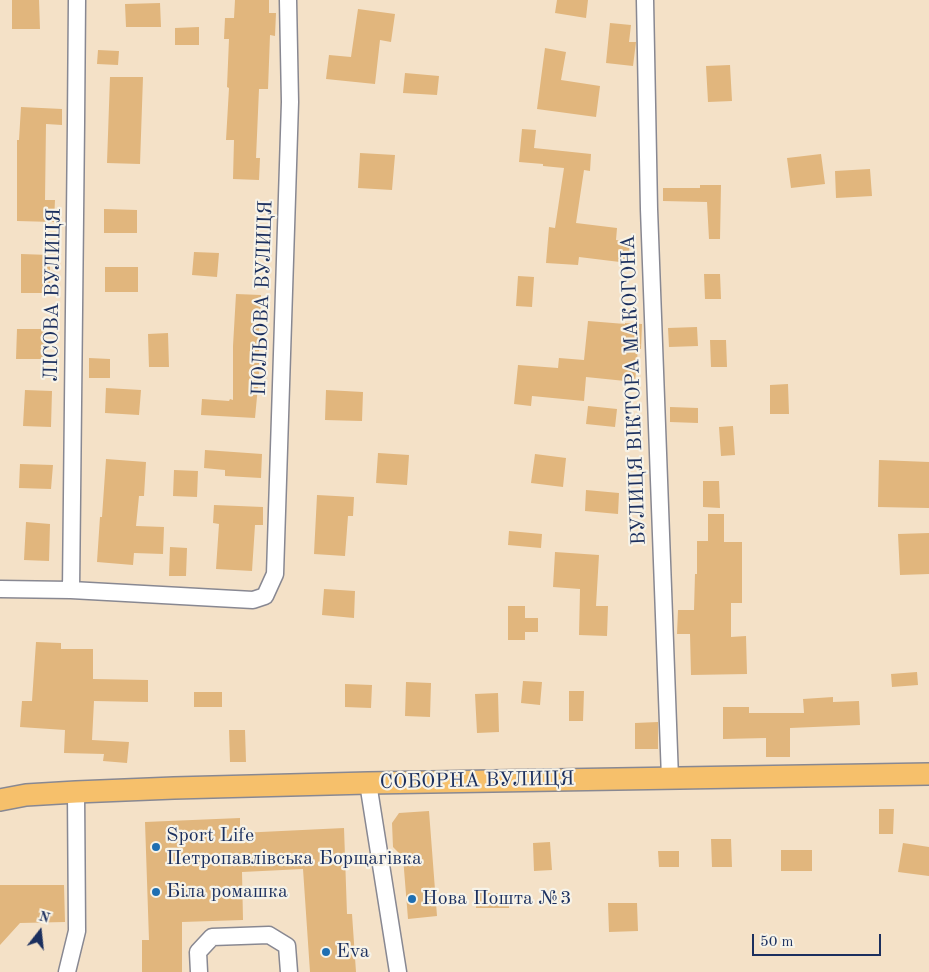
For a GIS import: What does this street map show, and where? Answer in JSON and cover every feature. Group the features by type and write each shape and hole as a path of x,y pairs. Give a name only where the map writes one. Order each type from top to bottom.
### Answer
{"main road":[{"name":"СОБОРНА ВУЛИЦЯ","path":"0,800 26,795 76,792 368,783 929,774"},
{"name":"СОБОРНА ВУЛИЦЯ","path":"0,793 26,795"}],"street":[{"name":"ЛІСОВА ВУЛИЦЯ","path":"71,590 76,0"},
{"name":"ПОЛЬОВА ВУЛИЦЯ","path":"71,590 253,600 265,596 275,574 290,102 288,0"},
{"name":"ВУЛИЦЯ ВІКТОРА МАКОГОНА","path":"645,0 648,209 670,778"},
{"path":"0,589 71,590"},
{"path":"368,783 398,972"},
{"path":"67,972 76,931 76,792"},
{"path":"199,972 198,952 212,937 269,935 287,946 289,972"}],"building":[{"path":"12,0 39,0 40,29 12,29"},
{"path":"235,0 269,0 269,13 276,13 275,36 270,35 268,89 259,89 256,158 260,158 259,180 233,179 234,140 226,140 229,39 224,39 225,18 234,18"},
{"path":"557,0 588,0 586,18 555,13"},
{"path":"160,3 161,27 126,27 125,4"},
{"path":"358,9 395,14 391,42 380,40 375,84 326,79 329,55 351,57"},
{"path":"610,23 631,25 629,42 636,42 633,66 606,63"},
{"path":"199,27 199,45 175,45 175,28"},
{"path":"545,48 566,52 561,80 600,86 596,117 537,109"},
{"path":"98,50 119,51 118,65 97,64"},
{"path":"730,65 732,101 708,102 706,66"},
{"path":"405,73 439,76 437,95 403,93"},
{"path":"110,77 143,77 140,164 107,163"},
{"path":"21,107 62,109 62,125 46,124 45,200 55,200 54,222 17,221 17,140 19,140"},
{"path":"522,129 536,130 534,148 591,154 590,171 584,170 576,223 617,228 616,240 630,242 628,263 579,257 578,265 546,263 549,227 555,228 564,168 519,162"},
{"path":"360,153 395,155 392,190 358,188"},
{"path":"821,154 825,184 791,188 787,158"},
{"path":"870,169 872,196 836,198 835,171"},
{"path":"700,185 721,185 720,239 709,239 707,202 663,201 663,188 700,188"},
{"path":"104,209 137,210 137,233 104,233"},
{"path":"194,252 219,253 217,277 192,275"},
{"path":"21,254 50,255 50,293 21,293"},
{"path":"105,267 138,267 138,292 105,292"},
{"path":"704,274 720,274 721,299 705,299"},
{"path":"518,276 534,277 532,307 516,306"},
{"path":"236,294 261,295 259,386 255,418 201,415 202,399 233,400 233,346"},
{"path":"588,321 642,324 641,349 638,349 635,382 586,377 584,401 532,396 531,406 514,404 518,365 558,368 559,358 584,360"},
{"path":"697,327 698,346 669,347 668,328"},
{"path":"17,329 46,329 45,359 16,359"},
{"path":"168,333 169,367 149,367 148,334"},
{"path":"710,340 726,340 727,367 711,367"},
{"path":"89,358 110,359 110,378 89,378"},
{"path":"788,384 789,414 770,414 770,385"},
{"path":"106,388 141,390 139,415 105,413"},
{"path":"25,390 52,391 51,427 23,426"},
{"path":"326,390 363,392 362,421 325,420"},
{"path":"588,406 617,409 615,427 586,424"},
{"path":"670,407 698,408 698,423 670,422"},
{"path":"733,426 735,455 721,456 719,427"},
{"path":"205,450 262,454 261,478 225,476 225,470 204,468"},
{"path":"378,453 409,455 407,485 376,483"},
{"path":"535,454 566,458 563,487 531,483"},
{"path":"106,459 146,462 144,496 139,496 136,526 164,527 163,554 134,553 133,565 97,562"},
{"path":"879,460 929,462 929,508 878,507"},
{"path":"20,464 53,465 51,489 19,488"},
{"path":"174,470 198,471 197,497 173,496"},
{"path":"703,481 719,481 720,508 703,507"},
{"path":"586,490 619,493 618,514 585,511"},
{"path":"317,495 354,497 353,516 348,516 345,556 314,554"},
{"path":"214,505 263,507 263,525 255,525 252,571 216,569 219,524 213,523"},
{"path":"708,514 724,514 724,542 742,542 742,603 731,603 731,637 746,636 747,674 691,675 690,634 677,634 678,610 694,610 697,541 708,541"},
{"path":"26,522 50,524 49,561 24,560"},
{"path":"509,531 542,534 541,548 508,545"},
{"path":"929,533 929,574 900,575 898,534"},
{"path":"170,547 187,548 186,576 169,576"},
{"path":"555,552 599,555 596,606 608,606 607,636 579,635 580,589 553,587"},
{"path":"324,589 355,591 354,618 322,615"},
{"path":"508,606 525,606 525,618 538,618 538,632 525,632 525,640 508,640"},
{"path":"36,642 61,643 61,649 93,649 93,679 148,680 148,702 94,701 92,740 129,742 127,763 103,761 104,754 64,753 65,730 20,727 22,701 32,701"},
{"path":"917,672 918,685 892,687 891,674"},
{"path":"523,681 542,682 540,705 521,703"},
{"path":"406,682 431,683 430,717 405,716"},
{"path":"345,684 372,685 371,708 345,707"},
{"path":"569,691 584,691 583,721 569,721"},
{"path":"194,692 222,692 222,707 194,707"},
{"path":"498,693 499,732 477,733 475,694"},
{"path":"833,697 833,702 859,701 860,725 790,728 790,757 766,757 766,738 723,739 723,707 749,707 749,713 804,713 803,699"},
{"path":"658,722 658,749 635,749 635,723"},
{"path":"229,730 245,730 246,762 230,762"},
{"path":"879,809 894,809 893,834 879,834"},
{"path":"429,811 437,916 408,919 403,857 393,847 392,823 399,813"},
{"path":"240,818 240,833 344,828 347,914 352,914 356,972 310,972 303,869 242,872 243,920 182,922 182,972 142,972 142,940 149,940 145,822"},
{"path":"711,839 731,839 732,867 712,867"},
{"path":"550,842 552,870 534,871 533,843"},
{"path":"903,843 929,847 929,876 898,872"},
{"path":"781,850 812,850 812,871 781,871"},
{"path":"658,851 679,851 679,867 659,867"},
{"path":"0,885 64,885 65,922 20,923 0,945"},
{"path":"476,893 509,893 509,908 476,908"},
{"path":"608,903 637,903 638,931 609,932"}],"place":[{"name":"Sport Life Петропавлівська Борщагівка","path":"156,847"},
{"name":"Біла ромашка","path":"156,892"},
{"name":"Нова Пошта №3","path":"412,899"},
{"name":"Eva","path":"326,952"}]}
